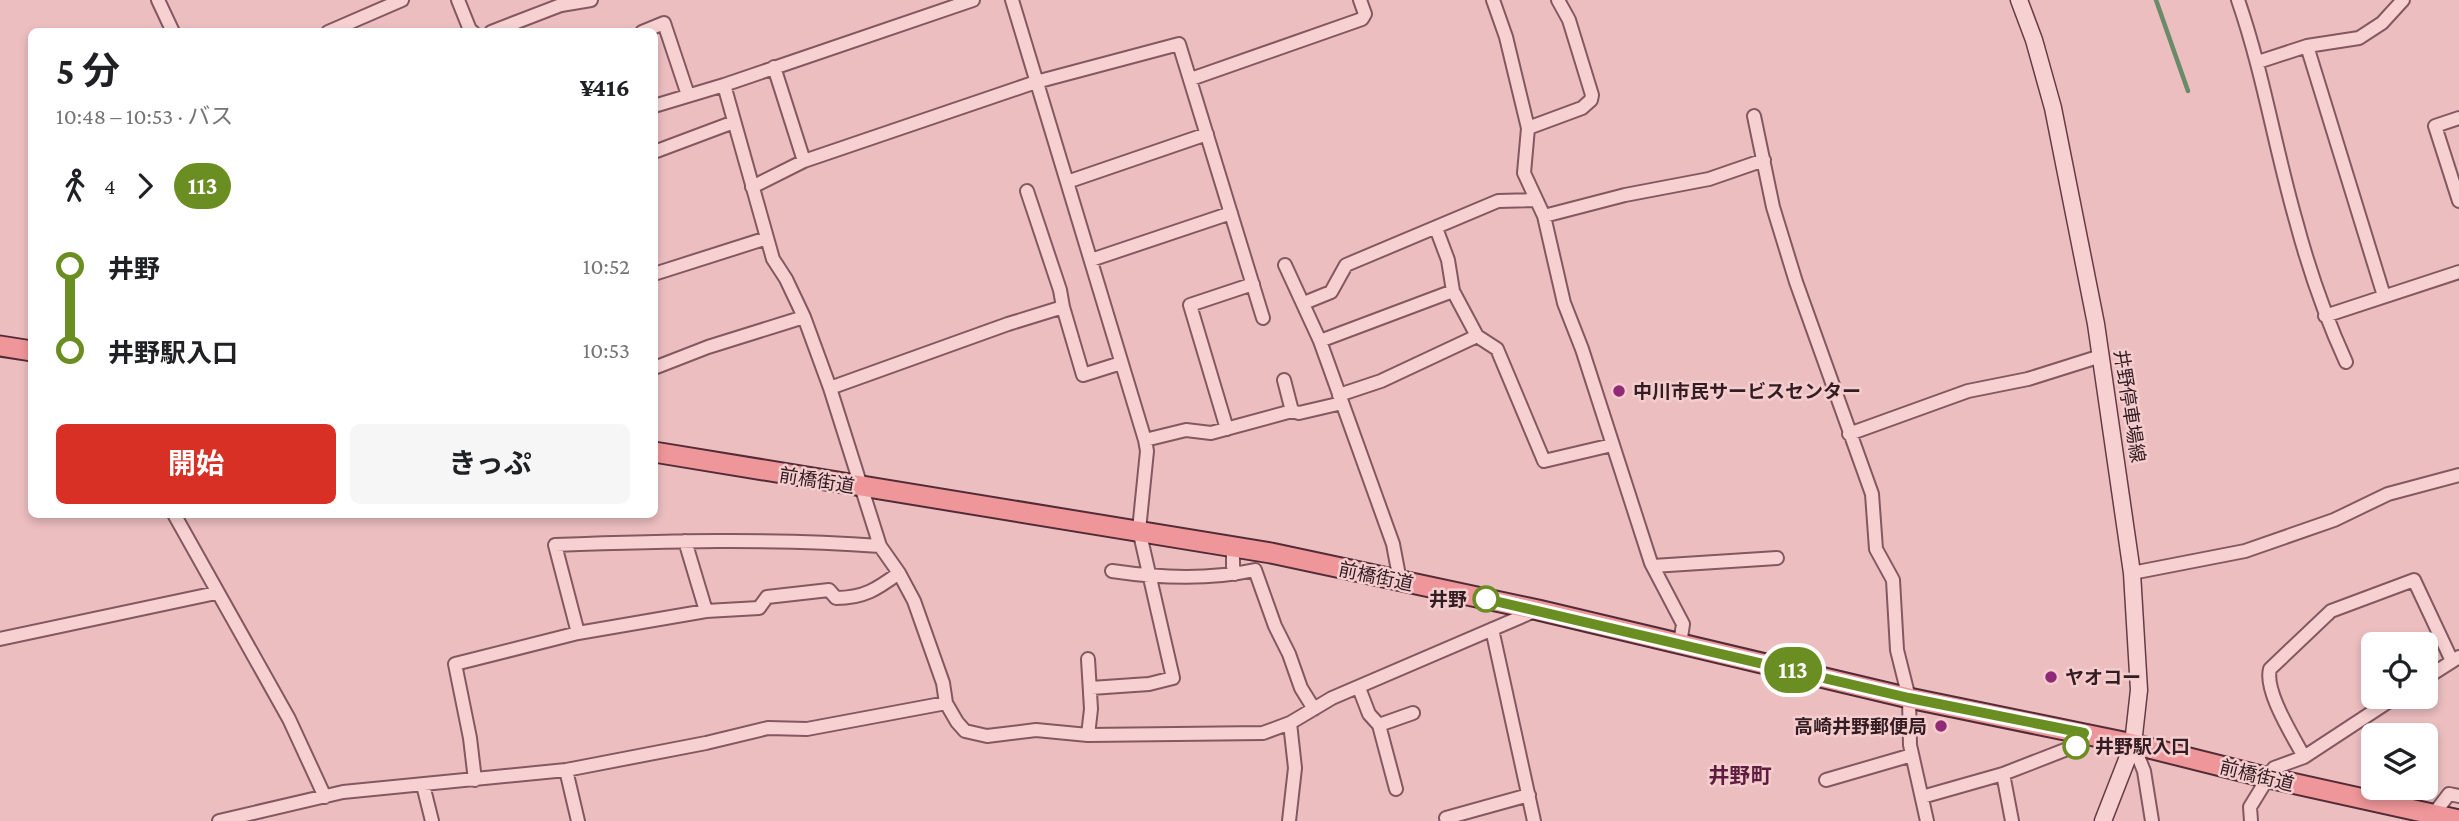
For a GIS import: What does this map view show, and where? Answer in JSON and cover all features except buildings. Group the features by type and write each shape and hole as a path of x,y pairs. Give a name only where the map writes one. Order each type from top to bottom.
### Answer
{"main road":[{"name":"井野停車場線","path":"2020,0 2053,108 2101,356 2132,573 2139,690 2133,744 2103,821"},
{"path":"0,346 28,350"},
{"name":"前橋街道","path":"658,453 1139,530 1400,581 1538,610 1909,698 2133,744 2431,818 2459,820"}],"street":[{"path":"158,0 171,28"},
{"path":"337,28 402,0"},
{"path":"458,0 471,28"},
{"path":"501,28 561,5 591,0"},
{"path":"658,105 724,85 973,0"},
{"path":"1012,0 1147,451 1139,530 1173,678 1149,684 1091,688"},
{"path":"1191,79 1362,19 1365,14 1360,0"},
{"path":"1493,0 1506,37 1528,128 1524,173 1544,216 1564,303 1582,349 1653,566 1683,624 1680,644"},
{"path":"1528,128 1581,108 1591,100 1592,95 1569,20 1558,0"},
{"path":"2238,0 2258,62 2295,219 2325,316 2346,362"},
{"path":"2258,62 2307,46 2359,38 2382,23 2403,0"},
{"path":"652,28 664,23 688,95"},
{"path":"752,187 804,161 1036,82 1179,44 1263,318"},
{"path":"2307,46 2384,296"},
{"path":"774,67 804,161"},
{"path":"724,85 773,259 804,317 831,388 880,546 914,601 943,683 946,703 965,731 976,735 1036,730 1088,736 1263,733 1538,610"},
{"path":"1754,116 1773,207 1796,282 1872,494 1876,548 1893,580 1897,650 1909,698 1912,755 1927,821"},
{"path":"2459,118 2435,126 2459,201"},
{"path":"658,150 734,122"},
{"path":"1067,182 1207,134"},
{"path":"1544,216 1625,195 1709,179 1764,160"},
{"path":"1027,191 1060,290 1083,375 1121,363"},
{"path":"1304,303 1331,292 1346,265 1498,201 1535,200"},
{"path":"1091,260 1231,213"},
{"path":"1436,228 1448,260 1453,291 1477,336 1497,349 1544,461 1612,445"},
{"path":"658,273 767,238"},
{"path":"1285,265 1320,341 1393,544 1400,581"},
{"path":"2325,316 2459,272"},
{"path":"1227,429 1190,304 1253,284"},
{"path":"1320,341 1453,291"},
{"path":"831,388 1063,307"},
{"path":"658,366 708,347 804,317"},
{"path":"1145,440 1186,430 1211,433 1292,411 1299,413 1340,399 1477,336"},
{"path":"1849,434 1968,391 2028,379 2101,356"},
{"path":"1284,380 1292,411"},
{"path":"2132,573 2245,551 2334,520 2388,494 2459,475"},
{"path":"176,518 289,719 325,797"},
{"path":"579,633 555,545 685,541 823,542 880,546"},
{"path":"685,541 706,611"},
{"path":"1233,547 1236,574"},
{"path":"1653,566 1777,558"},
{"path":"1112,571 1150,575 1236,574 1255,570 1301,688 1314,709"},
{"path":"475,780 470,738 455,664 579,633 706,611 759,608 767,597 829,590 836,598 854,598 877,590 899,573"},
{"path":"2304,757 2267,677 2270,669 2331,611 2414,580 2455,659 2438,670"},
{"path":"0,639 216,593"},
{"path":"1492,629 1534,821"},
{"path":"1088,659 1091,688 1088,736"},
{"path":"1359,688 1369,714 1379,725 1396,789"},
{"path":"219,821 343,792 566,770 694,746 768,728 807,729 946,703"},
{"path":"2251,821 2250,807 2274,768 2304,757 2377,709"},
{"path":"1379,725 1413,713"},
{"path":"1289,821 1296,768 1290,723"},
{"path":"1922,797 2003,774 2076,746 2084,733"},
{"path":"2133,744 2144,771 2152,821"},
{"path":"1826,780 1912,755"},
{"path":"566,770 578,821"},
{"path":"2003,774 2012,821"},
{"path":"423,785 432,821"},
{"path":"1446,818 1529,794"},
{"path":"2431,818 2449,794 2459,796"}],"waterway":[{"path":"2156,0 2188,91"}],"bus line":[{"name":"113","path":"1486,599 1909,698 2084,733 2076,746"}],"place":[{"name":"中川市民サービスセンター","path":"1619,391"},
{"name":"井野","path":"1486,599"},
{"name":"ヤオコー","path":"2051,677"},
{"name":"高崎井野郵便局","path":"1941,726"},
{"name":"井野駅入口","path":"2076,746"}],"district":[{"name":"井野町","path":"1740,776"}]}
